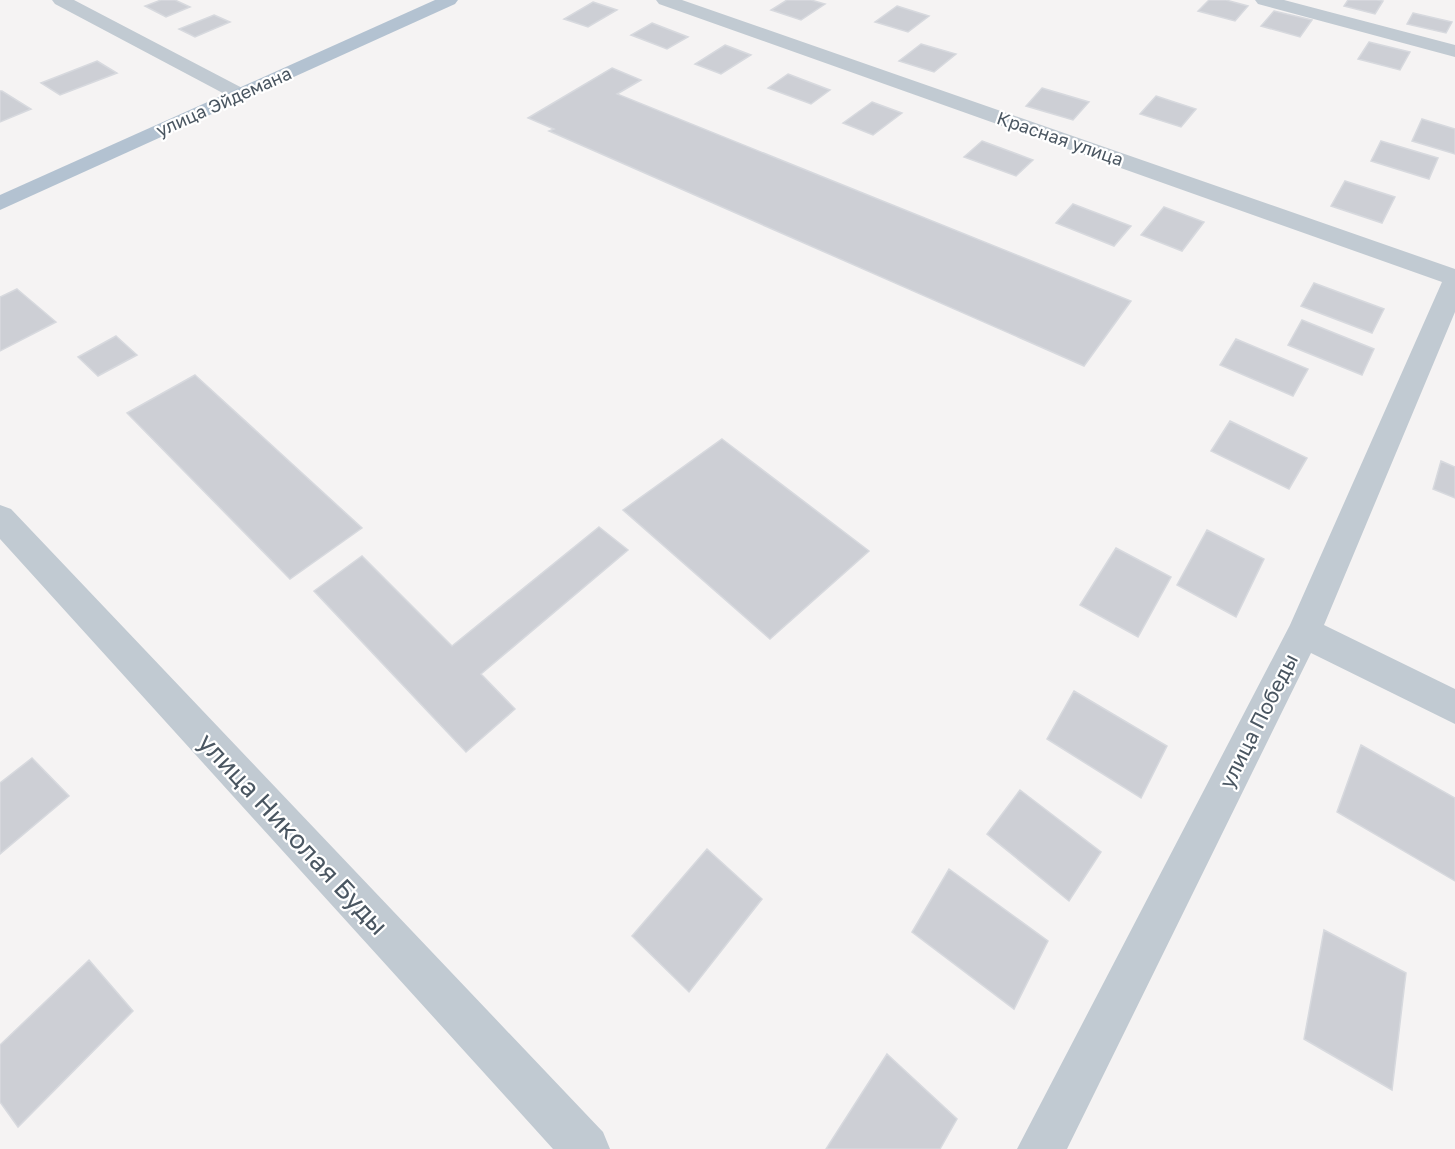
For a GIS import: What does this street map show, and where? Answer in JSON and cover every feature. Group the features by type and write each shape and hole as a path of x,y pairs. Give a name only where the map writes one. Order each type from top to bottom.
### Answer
{"main road":[{"name":"улица Эйдемана","path":"0,203 448,0"}],"street":[{"path":"61,0 241,95"},
{"name":"Красная улица","path":"665,0 1455,278"},
{"path":"1264,0 1455,51"},
{"name":"улица Победы","path":"1041,1149 1305,632 1455,282"},
{"name":"улица Николая Буды","path":"0,518 586,1149"},
{"path":"1305,632 1455,707"}],"building":[{"path":"161,0 175,0 190,7 166,17 145,6"},
{"path":"787,0 811,0 825,4 801,20 771,10"},
{"path":"1209,0 1226,0 1248,6 1235,21 1198,11"},
{"path":"1348,0 1383,1 1375,14 1344,6"},
{"path":"593,2 617,10 588,27 564,19"},
{"path":"897,6 929,16 908,32 875,22"},
{"path":"1274,11 1312,20 1300,37 1261,26"},
{"path":"1413,13 1452,22 1446,33 1407,24"},
{"path":"214,15 230,22 195,37 179,29"},
{"path":"652,23 688,37 667,49 631,35"},
{"path":"1369,42 1410,52 1400,70 1358,59"},
{"path":"921,44 956,54 934,72 899,61"},
{"path":"725,45 751,55 721,74 695,64"},
{"path":"97,61 117,73 60,95 41,83"},
{"path":"612,68 641,80 617,94 1131,301 1084,366 549,131 554,129 528,118"},
{"path":"788,74 830,90 811,104 768,88"},
{"path":"1042,88 1089,102 1073,120 1026,106"},
{"path":"0,91 2,91 31,109 0,122"},
{"path":"1156,96 1196,109 1181,127 1140,114"},
{"path":"872,102 902,113 873,135 843,123"},
{"path":"1422,119 1455,129 1455,154 1412,141"},
{"path":"982,141 1033,160 1016,176 964,157"},
{"path":"1381,141 1438,158 1429,179 1371,161"},
{"path":"1345,181 1395,197 1382,223 1331,206"},
{"path":"1073,204 1131,226 1114,246 1056,223"},
{"path":"1164,207 1204,222 1182,251 1141,235"},
{"path":"1314,283 1384,309 1372,333 1301,306"},
{"path":"17,289 56,322 0,351 0,297"},
{"path":"1302,320 1374,349 1362,375 1288,345"},
{"path":"116,336 137,355 98,376 78,357"},
{"path":"1236,339 1308,369 1293,396 1220,365"},
{"path":"195,375 362,528 290,579 127,413"},
{"path":"1230,421 1307,458 1289,489 1211,451"},
{"path":"722,439 869,551 770,639 623,510"},
{"path":"1441,461 1455,467 1455,498 1433,489"},
{"path":"599,527 628,550 481,674 515,709 466,752 314,591 362,556 452,646"},
{"path":"1207,530 1264,559 1236,617 1177,585"},
{"path":"1116,548 1171,577 1138,637 1080,605"},
{"path":"1074,691 1167,746 1141,798 1047,739"},
{"path":"1361,745 1455,798 1455,881 1337,812"},
{"path":"32,758 69,796 0,854 0,783"},
{"path":"1020,790 1101,852 1069,901 987,834"},
{"path":"707,849 762,899 689,992 632,936"},
{"path":"949,869 1048,941 1014,1009 912,932"},
{"path":"1324,930 1406,973 1392,1090 1304,1039"},
{"path":"89,960 133,1011 18,1127 0,1102 0,1045"},
{"path":"887,1054 957,1119 940,1149 826,1149"}]}
